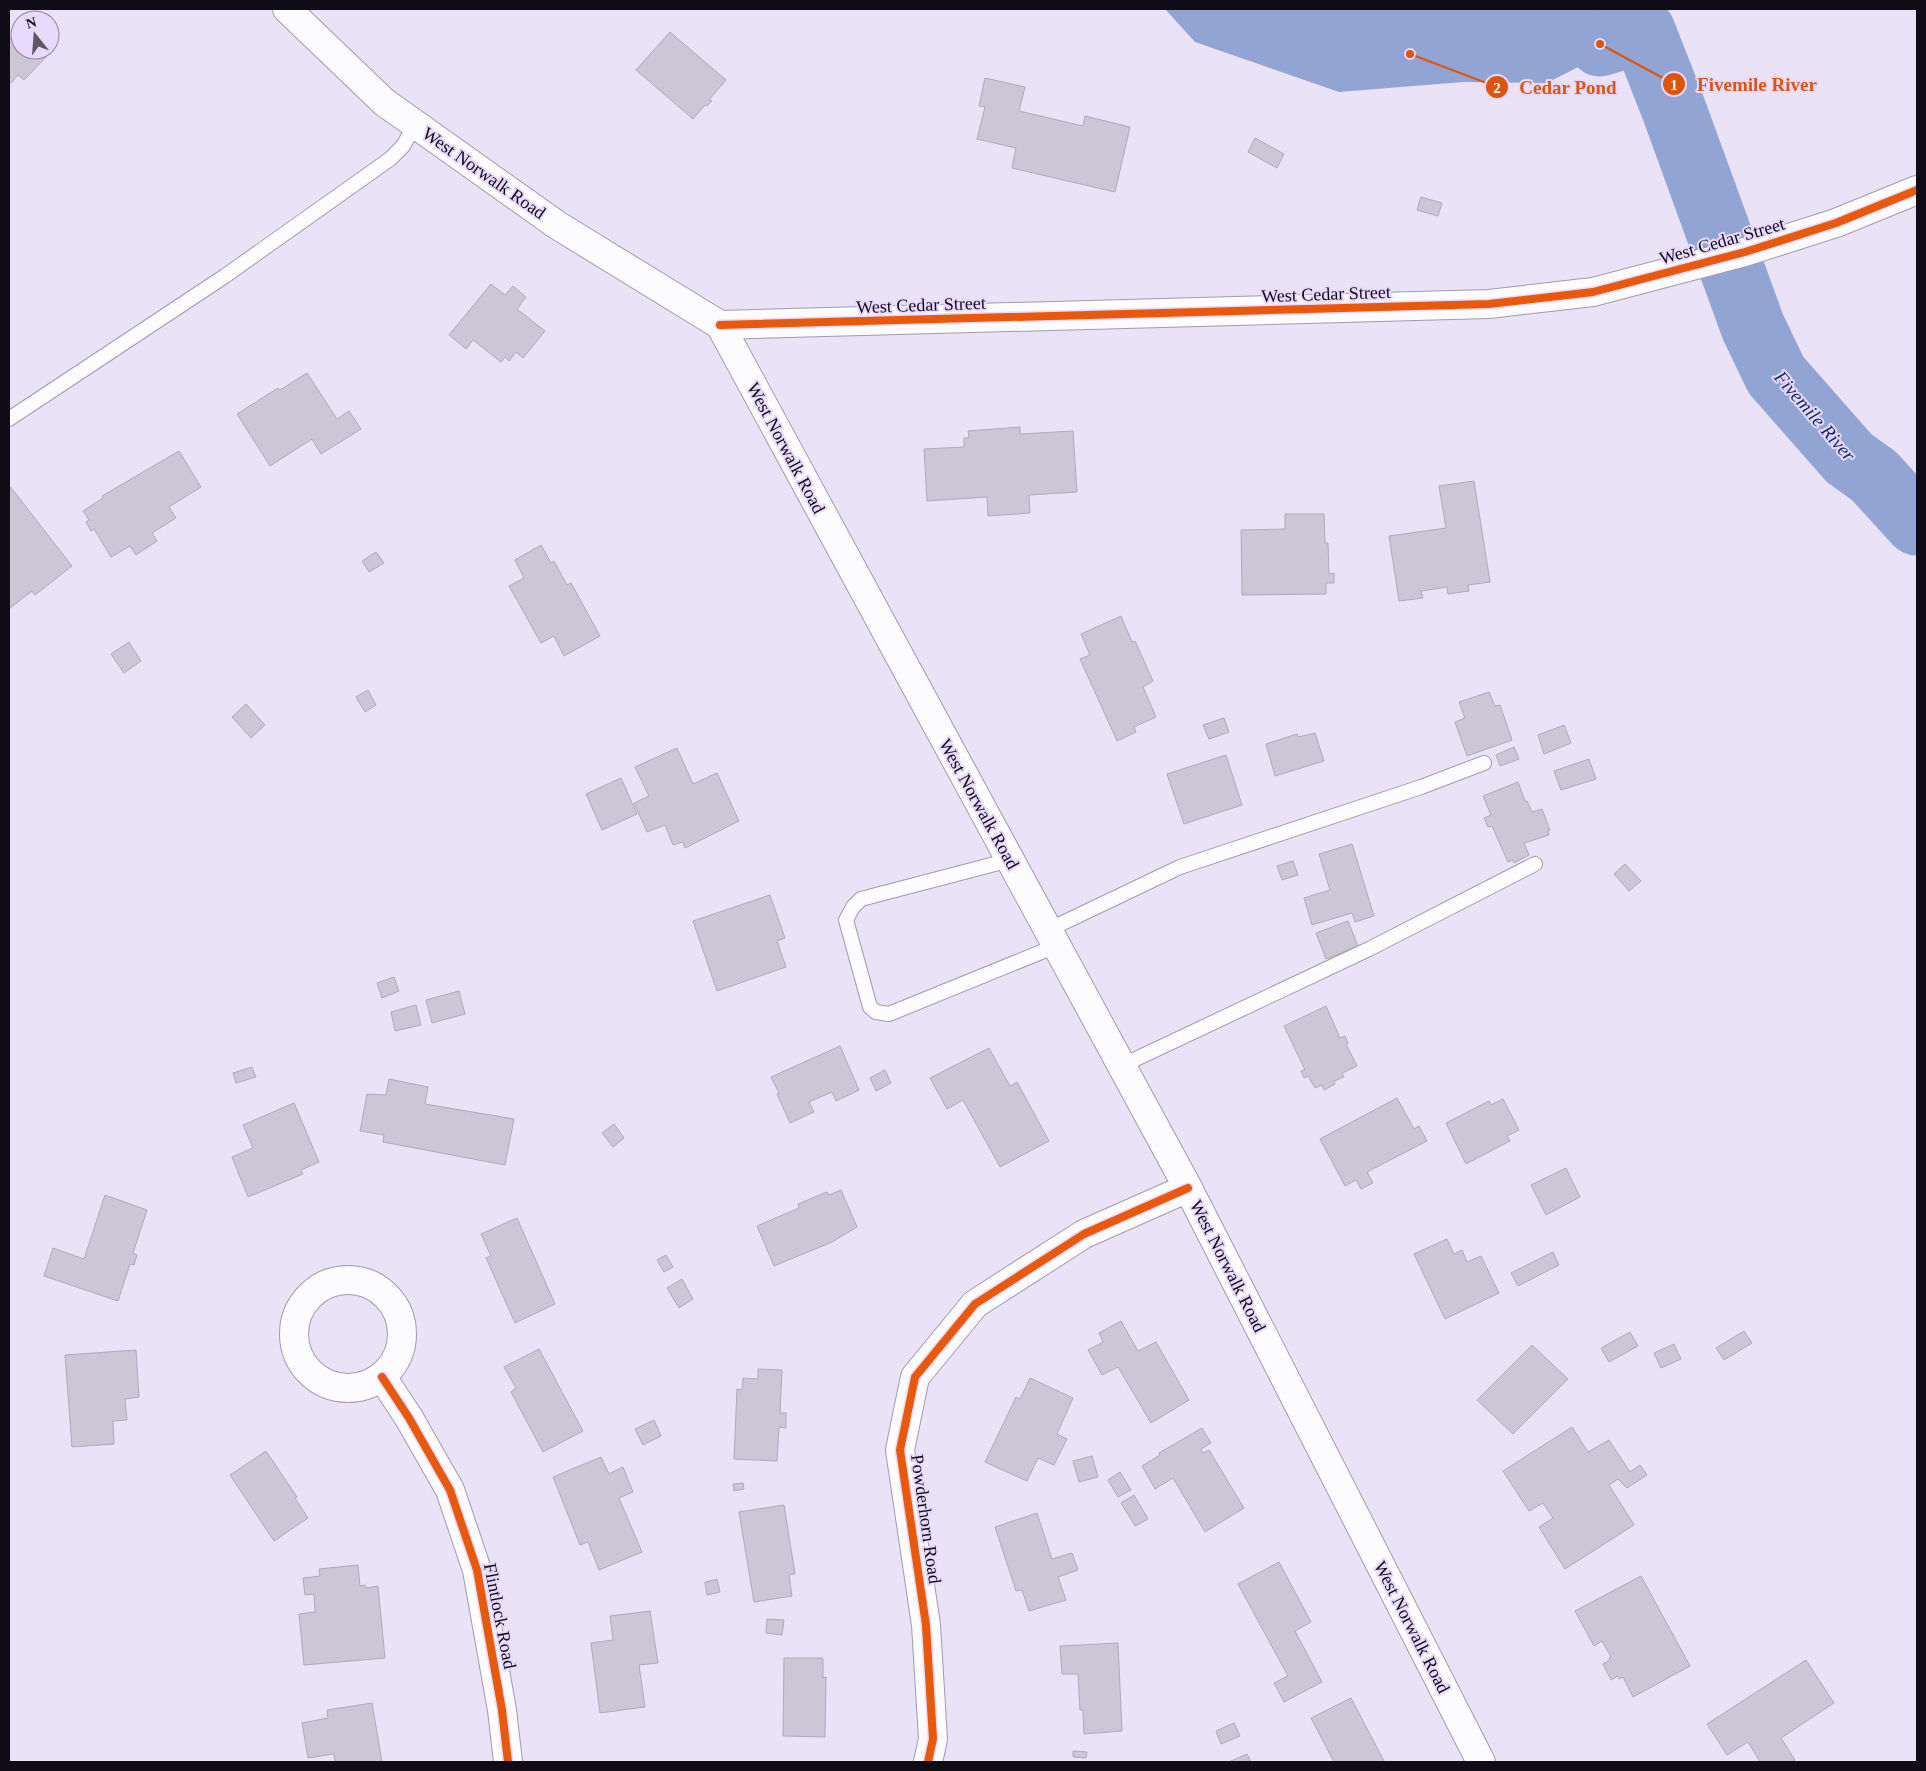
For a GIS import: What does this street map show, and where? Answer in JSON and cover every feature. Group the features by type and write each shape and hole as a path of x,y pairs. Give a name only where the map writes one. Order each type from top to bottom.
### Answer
{"street":[{"name":"West Norwalk Road","path":"287,9 384,102 556,225 720,325 1188,1188 1481,1762"},
{"name":"West Cedar Street","path":"720,325 1489,304 1593,292 1745,252 1836,223 1917,190"},
{"name":"Powderhorn Road","path":"928,1762 933,1738 926,1624 900,1450 915,1377 975,1304 1084,1234 1188,1188"},
{"name":"Flintlock Road","path":"382,1377 409,1418 450,1490 477,1570 502,1710 508,1762"}],"lane":[{"path":"9,419 224,276 390,158 403,146 416,125"},
{"path":"1010,860 861,899 853,906 846,920 870,1007 876,1012 889,1014 1052,938 1180,867 1421,787 1484,763"},
{"path":"1121,1066 1369,949 1535,864"}],"water":[{"path":"1165,9 1616,9 1618,16 1600,44 1578,67 1547,83 1463,82 1339,92 1195,42"}],"building":[{"path":"670,32 726,80 709,100 712,101 707,106 705,105 693,119 636,70"},
{"path":"9,40 10,60 43,60 24,80 18,75 11,83 9,81"},
{"path":"985,78 1025,87 1019,111 1083,126 1085,116 1130,127 1115,192 1012,168 1016,148 977,139 985,107 979,106"},
{"path":"1255,138 1284,154 1277,168 1248,152"},
{"path":"1421,197 1442,203 1438,216 1417,210"},
{"path":"491,284 505,295 513,286 526,297 517,309 545,331 523,358 516,352 509,361 505,357 501,362 473,340 466,349 449,335"},
{"path":"307,373 337,419 349,411 361,429 321,454 312,439 270,466 237,414 278,388 280,390"},
{"path":"1020,427 1020,434 1073,431 1077,492 1029,495 1030,513 988,516 987,497 927,501 924,449 964,447 964,438 969,438 968,431"},
{"path":"179,451 201,487 169,507 176,518 152,533 157,541 136,555 130,546 111,557 94,529 91,531 86,522 89,520 83,511 103,498 102,496"},
{"path":"1474,481 1490,582 1468,585 1469,591 1448,594 1447,587 1421,591 1423,598 1399,601 1389,536 1446,528 1439,486"},
{"path":"9,485 72,566 35,595 32,591 9,609"},
{"path":"1285,514 1324,514 1325,543 1328,543 1329,574 1334,573 1334,583 1326,583 1326,594 1242,595 1241,530 1285,529"},
{"path":"541,545 551,563 554,561 567,585 571,583 600,636 564,656 554,636 541,643 509,586 524,578 515,560"},
{"path":"376,552 384,563 369,572 362,561"},
{"path":"1121,616 1132,642 1135,641 1153,681 1143,687 1156,717 1134,727 1136,732 1117,741 1080,659 1090,655 1081,634"},
{"path":"129,642 141,661 124,673 111,654"},
{"path":"368,690 376,705 365,712 356,697"},
{"path":"1489,692 1495,706 1500,705 1512,740 1467,756 1455,722 1465,718 1459,702"},
{"path":"246,704 265,725 251,738 232,717"},
{"path":"1224,718 1229,732 1209,739 1203,725"},
{"path":"1564,725 1571,743 1544,754 1538,735"},
{"path":"1315,733 1324,761 1275,776 1266,744 1297,734 1298,737"},
{"path":"1514,747 1519,759 1500,766 1496,755"},
{"path":"677,748 693,784 717,773 739,821 685,848 683,842 673,845 665,825 647,832 634,803 649,796 635,767"},
{"path":"1226,755 1242,805 1184,824 1167,774"},
{"path":"1589,759 1596,779 1561,790 1554,771"},
{"path":"621,778 637,814 602,830 586,794"},
{"path":"1518,782 1525,801 1527,801 1532,812 1542,809 1550,830 1548,830 1549,835 1524,843 1529,855 1514,863 1513,860 1508,862 1492,826 1488,827 1484,818 1491,815 1483,796"},
{"path":"1352,844 1374,916 1355,922 1352,913 1312,925 1304,898 1330,890 1319,854"},
{"path":"1293,861 1298,875 1282,880 1277,866"},
{"path":"1625,864 1641,881 1629,891 1614,874"},
{"path":"770,895 785,938 777,941 786,967 717,991 693,921"},
{"path":"1348,921 1358,946 1326,959 1316,933"},
{"path":"394,977 399,991 382,998 377,983"},
{"path":"459,991 465,1014 432,1023 426,1000"},
{"path":"416,1005 421,1025 395,1031 391,1012"},
{"path":"1326,1006 1340,1038 1345,1036 1348,1043 1346,1044 1357,1066 1342,1073 1344,1077 1334,1081 1335,1084 1324,1090 1322,1085 1315,1088 1308,1076 1304,1078 1301,1071 1305,1070 1284,1026"},
{"path":"840,1046 859,1090 836,1101 832,1092 809,1102 814,1112 790,1123 771,1077"},
{"path":"989,1048 1010,1086 1017,1082 1049,1141 1000,1167 963,1100 947,1109 930,1078"},
{"path":"252,1067 256,1077 236,1083 233,1073"},
{"path":"885,1070 891,1083 876,1091 870,1078"},
{"path":"389,1079 428,1087 425,1104 514,1119 505,1165 383,1142 384,1135 360,1131 367,1094 386,1095"},
{"path":"1397,1098 1414,1129 1419,1126 1427,1141 1367,1172 1373,1183 1361,1189 1356,1180 1345,1186 1320,1139"},
{"path":"1503,1099 1519,1130 1507,1136 1510,1141 1466,1164 1446,1123 1489,1101 1491,1105"},
{"path":"294,1103 319,1162 301,1170 303,1174 248,1197 232,1157 253,1148 243,1125"},
{"path":"614,1124 624,1138 613,1147 602,1133"},
{"path":"1566,1168 1580,1197 1546,1215 1531,1185"},
{"path":"841,1190 857,1227 832,1242 774,1266 757,1226 799,1208 798,1204 827,1192 829,1195"},
{"path":"105,1195 147,1210 133,1253 137,1255 134,1265 130,1264 118,1301 44,1276 53,1248 84,1259"},
{"path":"517,1218 555,1304 515,1323 486,1258 491,1256 481,1234"},
{"path":"1447,1239 1454,1254 1462,1250 1467,1262 1481,1256 1499,1293 1445,1319 1414,1254"},
{"path":"1553,1252 1559,1265 1518,1286 1511,1273"},
{"path":"666,1255 673,1267 664,1272 657,1260"},
{"path":"682,1279 693,1299 679,1308 667,1288"},
{"path":"1121,1321 1138,1351 1156,1342 1189,1400 1151,1423 1118,1367 1102,1375 1088,1350 1103,1342 1099,1333"},
{"path":"1744,1331 1752,1343 1724,1360 1716,1348"},
{"path":"1630,1332 1638,1346 1609,1362 1601,1348"},
{"path":"1674,1344 1681,1359 1661,1368 1654,1353"},
{"path":"1532,1345 1568,1379 1513,1434 1477,1400"},
{"path":"539,1349 583,1431 543,1452 511,1392 516,1388 504,1367"},
{"path":"136,1350 139,1397 125,1399 127,1420 113,1421 114,1444 72,1447 65,1355"},
{"path":"758,1369 782,1370 780,1413 786,1413 786,1428 779,1427 777,1461 734,1459 737,1389 742,1390 743,1378 758,1379"},
{"path":"1030,1378 1073,1398 1057,1434 1067,1439 1054,1465 1038,1458 1027,1481 985,1462 1016,1397 1020,1399"},
{"path":"654,1420 661,1436 643,1445 635,1429"},
{"path":"1572,1427 1588,1452 1609,1440 1630,1472 1640,1465 1647,1475 1627,1488 1618,1479 1609,1485 1634,1525 1565,1569 1539,1527 1553,1518 1543,1503 1529,1511 1503,1471"},
{"path":"1202,1428 1211,1443 1201,1449 1203,1453 1209,1450 1244,1508 1205,1532 1173,1478 1155,1489 1142,1466 1160,1455 1159,1453"},
{"path":"266,1451 297,1497 295,1498 308,1518 274,1541 230,1475"},
{"path":"1092,1456 1098,1477 1079,1482 1073,1461"},
{"path":"601,1457 609,1474 623,1467 633,1492 619,1498 642,1552 599,1570 588,1542 580,1545 553,1477"},
{"path":"1120,1472 1131,1490 1118,1497 1108,1480"},
{"path":"743,1483 744,1489 734,1491 733,1484"},
{"path":"1134,1495 1148,1519 1135,1526 1121,1503"},
{"path":"784,1505 795,1574 789,1575 792,1596 754,1602 739,1512"},
{"path":"1037,1513 1052,1559 1072,1553 1078,1570 1058,1577 1066,1600 1029,1611 1022,1590 1016,1591 995,1527"},
{"path":"1279,1562 1311,1622 1295,1631 1322,1682 1284,1702 1274,1683 1288,1676 1238,1584"},
{"path":"358,1565 360,1586 365,1585 366,1588 378,1586 385,1658 304,1665 299,1614 315,1612 314,1594 305,1595 303,1578 320,1576 319,1569"},
{"path":"1641,1576 1690,1666 1633,1697 1623,1677 1619,1679 1618,1676 1611,1680 1603,1664 1610,1660 1609,1658 1611,1657 1602,1641 1594,1646 1575,1611"},
{"path":"717,1579 720,1592 707,1595 705,1582"},
{"path":"650,1611 658,1663 639,1665 645,1707 600,1713 591,1643 613,1640 610,1616"},
{"path":"767,1619 784,1620 782,1635 766,1633"},
{"path":"1118,1643 1122,1731 1084,1734 1083,1710 1080,1710 1078,1674 1062,1674 1060,1646"},
{"path":"784,1658 823,1658 823,1678 826,1677 825,1737 783,1736"},
{"path":"1806,1660 1834,1703 1781,1738 1795,1760 1791,1762 1760,1762 1748,1742 1727,1755 1707,1724"},
{"path":"1351,1698 1384,1761 1334,1762 1311,1718"},
{"path":"372,1703 382,1762 335,1762 334,1754 308,1758 302,1723 328,1718 327,1710"},
{"path":"1234,1723 1240,1736 1221,1744 1216,1731"},
{"path":"1073,1751 1087,1752 1086,1758 1073,1757"},
{"path":"1247,1754 1251,1762 1231,1761"}],"waterway":[{"name":"Fivemile River","path":"1600,44 1643,31 1674,110 1753,327 1776,375 1849,458 1874,476 1917,523"}],"cycle path":[{"path":"720,325 1489,304 1593,292 1745,252 1836,223 1917,190"},
{"path":"928,1762 933,1739 926,1625 900,1450 915,1377 975,1304 1084,1234 1188,1188"},
{"path":"382,1377 409,1418 450,1490 477,1570 502,1710 508,1762"}],"place":[{"name":"Fivemile River","path":"1600,44"},
{"name":"Cedar Pond","path":"1410,54"}]}
